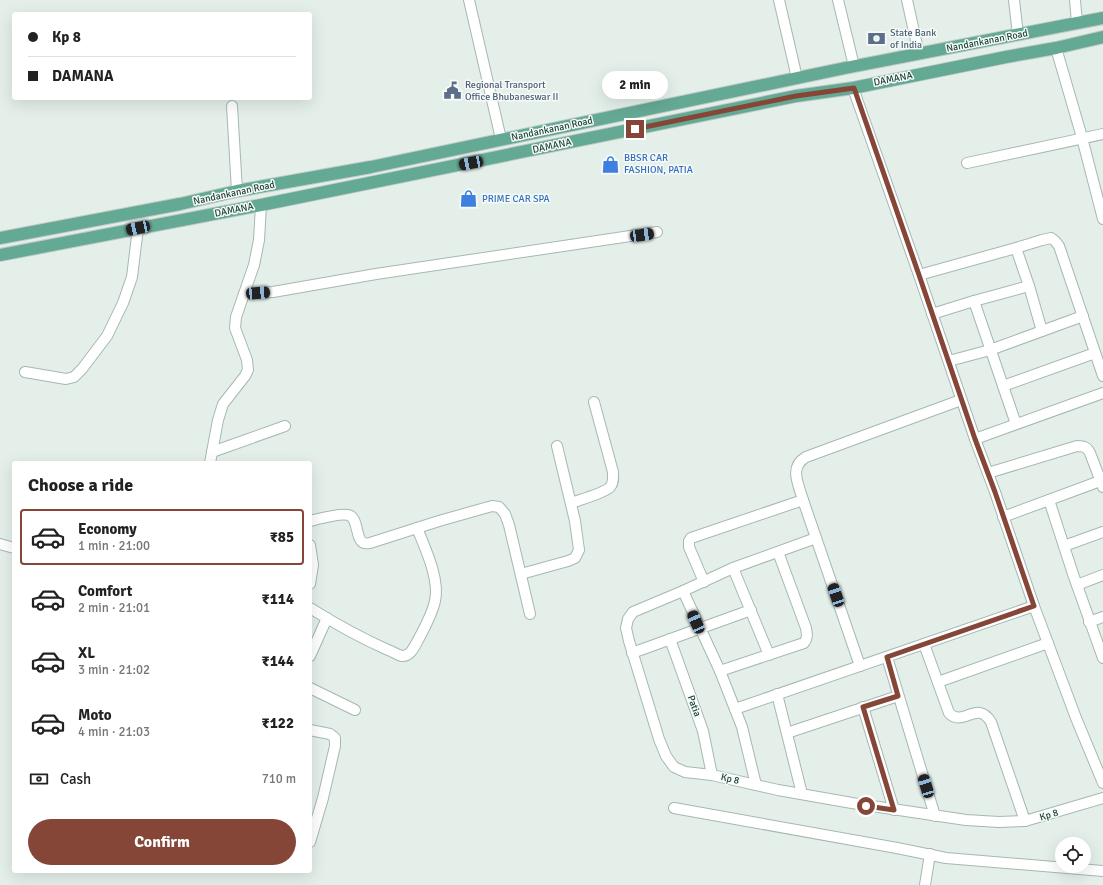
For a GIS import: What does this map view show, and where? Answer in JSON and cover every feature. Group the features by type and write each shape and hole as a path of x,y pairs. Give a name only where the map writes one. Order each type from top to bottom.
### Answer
{"main road":[{"name":"Nandankanan Road","path":"0,238 180,204 237,191 371,167 854,66 1103,18"},
{"name":"DAMANA","path":"0,255 262,205 796,96 854,88 1103,38"},
{"path":"690,100 694,117"}],"street":[{"path":"469,0 501,139"},
{"path":"779,0 797,78"},
{"path":"838,0 854,66"},
{"path":"908,0 919,54"},
{"path":"1014,0 1018,35"},
{"path":"1075,0 1077,23"},
{"path":"1056,48 1082,138 1103,219"},
{"path":"854,88 1002,517 1076,718 1103,783"},
{"path":"232,106 237,191"},
{"path":"967,163 1103,134"},
{"path":"210,461 218,420 223,404 246,376 248,370 247,360 235,328 236,318 254,265 259,240 262,205"},
{"path":"25,372 66,379 74,377 82,369 107,336 123,303 132,277 138,228"},
{"path":"244,294 273,292 376,274 657,232"},
{"path":"919,275 1051,238 1056,241 1059,246 1103,376"},
{"path":"1016,248 1042,331"},
{"path":"932,314 1029,286"},
{"path":"974,301 1016,424"},
{"path":"948,361 990,350 1083,316"},
{"path":"1003,386 1095,354"},
{"path":"975,439 1103,393"},
{"path":"860,666 803,500 796,473 796,467 800,461 806,457 961,400"},
{"path":"570,503 605,491 611,487 613,480 613,472 594,402"},
{"path":"212,452 285,426"},
{"path":"521,574 568,561 575,558 579,550 578,535 557,446"},
{"path":"988,473 1077,446 1083,446 1087,448 1090,453 1102,483 1002,517"},
{"path":"704,582 689,547 689,541 691,538 803,500"},
{"path":"1049,500 1076,585 1103,658"},
{"path":"312,521 343,514 349,515 353,518 361,541 365,544 492,506 499,507 505,514 509,525 530,614"},
{"path":"312,609 381,647 402,656 407,654 412,650 428,622 436,599 436,584 428,554 417,528"},
{"path":"1064,546 1103,532"},
{"name":"Kp 8","path":"816,538 734,568 633,612 628,619 626,628 632,653 659,739 666,756 674,767 686,772 712,775 802,794 894,810 966,820 999,822 1025,821 1103,798"},
{"path":"0,544 12,547"},
{"path":"720,671 804,643 806,640 808,634 778,552"},
{"path":"312,558 312,571"},
{"path":"734,568 769,655"},
{"path":"1076,585 1103,575"},
{"path":"683,591 720,671 742,727 756,785"},
{"path":"735,709 1034,606"},
{"path":"632,653 751,610"},
{"path":"1089,622 1103,617"},
{"path":"312,652 327,618"},
{"name":"Patia","path":"670,639 703,731 712,775"},
{"path":"938,682 1048,643"},
{"path":"924,644 949,713 953,718 982,713 987,716 991,722 1025,821"},
{"path":"887,657 935,816"},
{"path":"312,689 355,710"},
{"path":"777,694 802,794"},
{"path":"786,734 898,696"},
{"path":"863,707 894,810"},
{"path":"312,730 330,734 335,738 336,746 312,835"},
{"path":"674,808 946,858 1103,871"},
{"path":"925,885 930,854"}],"place":[{"name":"State Bank of India","path":"877,39"},
{"name":"Regional Transport Office Bhubaneswar II","path":"452,91"},
{"name":"BBSR CAR FASHION, PATIA","path":"611,164"},
{"name":"PRIME CAR SPA","path":"469,199"}],"route":[{"path":"635,129 796,96 854,88 1034,606 887,657 898,696 863,707 894,810 866,806"}]}
